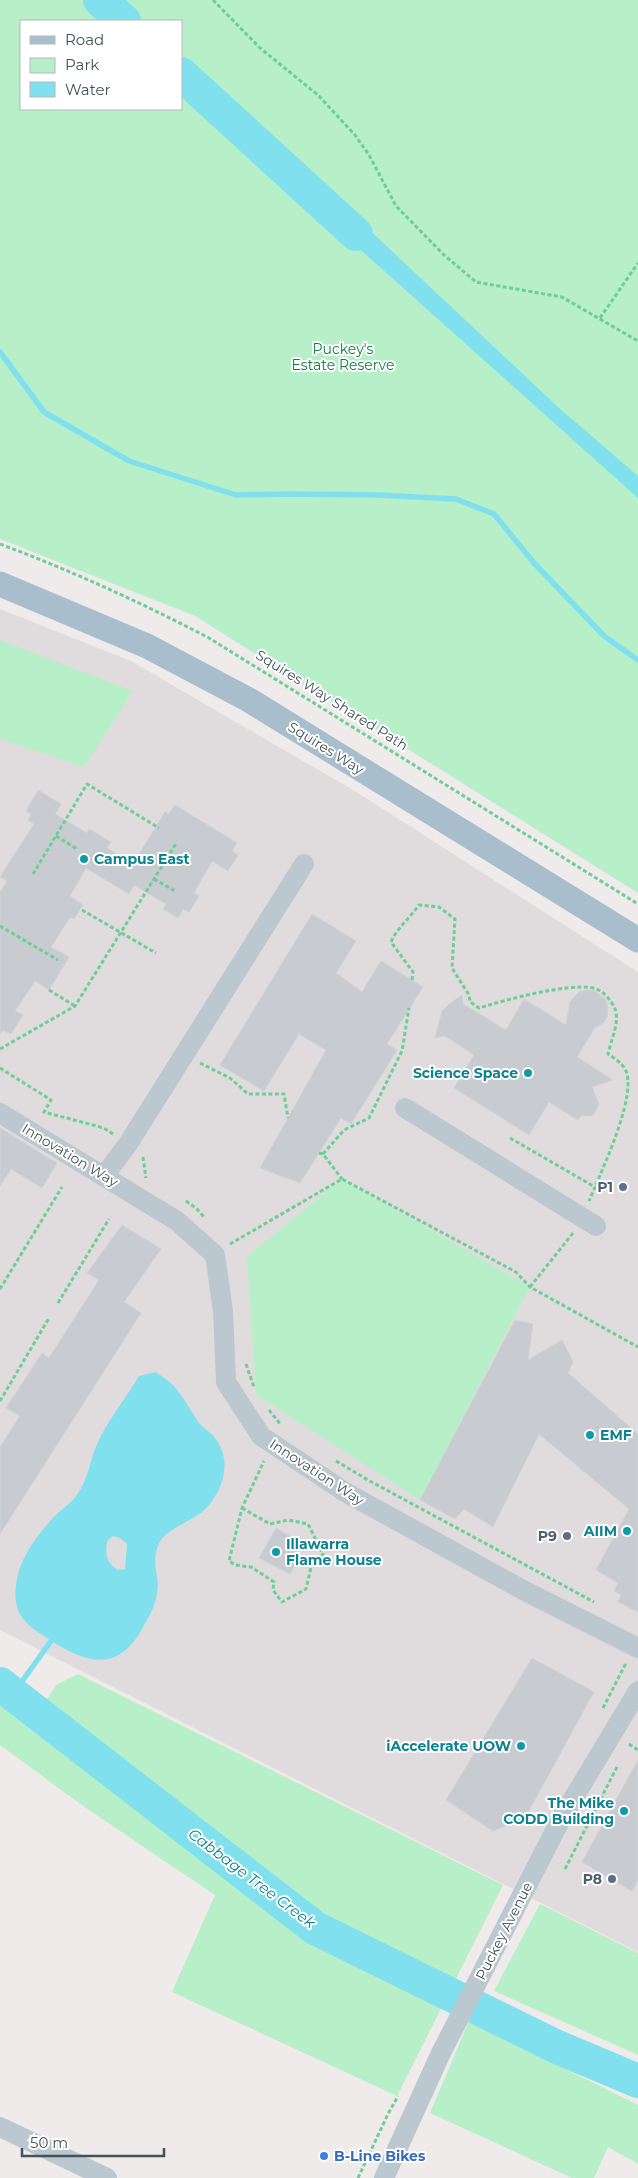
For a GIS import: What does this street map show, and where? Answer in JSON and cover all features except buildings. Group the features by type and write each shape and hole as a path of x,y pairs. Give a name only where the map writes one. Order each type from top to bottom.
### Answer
{"main road":[{"name":"Squires Way","path":"0,584 109,628 249,700 638,940"}],"street":[{"path":"104,1176 128,1144 304,864"},
{"path":"405,1108 596,1226"},
{"name":"Innovation Way","path":"0,1113 178,1221 215,1255 223,1311 226,1382 261,1436 353,1496 524,1590 638,1648"},
{"name":"Puckey Avenue","path":"384,2178 441,2053 519,1900 579,1787 615,1732 638,1691"},
{"path":"0,2128 108,2178"}],"path":[{"path":"213,0 260,48 318,95 355,135 369,155 396,206 444,255 476,282 562,297 638,341"},
{"path":"600,318 638,263"},
{"name":"Squires Way Shared Path","path":"0,544 70,570 145,605 209,638 638,904"},
{"path":"33,874 87,784 158,828"},
{"path":"56,836 77,849"},
{"path":"0,1049 75,1006 177,842"},
{"path":"154,879 175,891"},
{"path":"412,980 412,972 390,942 395,932 419,905 439,907 455,919 452,968 469,996 470,1002 479,1008 505,1000 566,989 594,988 608,998 616,1010 616,1024 608,1054 626,1070 627,1091 620,1125 595,1187"},
{"path":"82,910 156,954"},
{"path":"0,926 58,960"},
{"path":"49,990 75,1006"},
{"path":"409,1008 402,1051 369,1118 344,1130 321,1153 342,1179 516,1272 530,1287 638,1347"},
{"path":"185,1053 230,1078 248,1094 284,1094 288,1118"},
{"path":"0,1068 51,1100 44,1112 104,1128 142,1154 145,1177 151,1181"},
{"path":"227,1245 342,1179"},
{"path":"0,1288 62,1187"},
{"path":"180,1198 196,1208 209,1223"},
{"path":"58,1303 109,1219"},
{"path":"0,1401 49,1318"},
{"path":"243,1355 256,1394"},
{"path":"242,1508 270,1524 288,1520 308,1524 323,1554 311,1567 306,1589 282,1602 273,1590 274,1582 251,1567 235,1565 229,1561 242,1508 260,1467 286,1430 268,1409"},
{"path":"335,1460 368,1480 595,1602"},
{"path":"624,1752 632,1738"},
{"path":"629,1744 638,1750"},
{"path":"565,1869 620,1761"}],"shaded area":[{"path":"0,609 131,661 358,793 638,972 638,1952 0,1630"}],"green space":[{"name":"Puckey's Estate Reserve","path":"0,0 638,0 638,893 195,616 0,539"},
{"path":"0,640 133,691 84,767 0,739"},
{"path":"342,1179 530,1287 420,1500 256,1395 247,1256"},
{"path":"0,1668 44,1704 56,1685 78,1674 503,1885 397,2096 172,1992 215,1895 83,1806 0,1745"},
{"path":"540,1904 638,1953 638,2055 494,1991"},
{"path":"469,2021 638,2105 638,2164 608,2147 594,2178 572,2178 430,2113"}],"water":[{"path":"330,193 559,408 638,476 638,498 316,210"},
{"path":"156,1372 177,1389 199,1423 213,1436 221,1447 225,1467 220,1487 209,1505 202,1512 164,1536 161,1540 155,1555 158,1587 156,1599 142,1629 131,1645 119,1655 107,1659 94,1659 66,1650 30,1626 24,1620 17,1607 16,1583 24,1558 39,1534 72,1501 80,1490 101,1435 139,1376","holes":["113,1536 120,1538 127,1544 125,1569 118,1570 109,1561 106,1554 106,1546 107,1541"]}],"waterway":[{"path":"100,0 123,20"},
{"path":"182,75 356,234"},
{"path":"0,352 44,412 129,461 236,495 379,495 456,499 494,514 534,563 604,636 638,660"},
{"path":"13,1694 51,1641"},
{"name":"Cabbage Tree Creek","path":"0,1684 315,1928 555,2046 638,2081"}],"place":[{"name":"Campus East","path":"84,859"},
{"name":"Science Space","path":"528,1073"},
{"name":"P1","path":"623,1187"},
{"name":"EMF","path":"590,1435"},
{"name":"AIIM","path":"627,1531"},
{"name":"P9","path":"567,1536"},
{"name":"Illawarra Flame House","path":"276,1552"},
{"name":"iAccelerate UOW","path":"521,1746"},
{"name":"The Mike CODD Building","path":"624,1811"},
{"name":"P8","path":"612,1879"},
{"name":"B-Line Bikes","path":"324,2156"}]}
